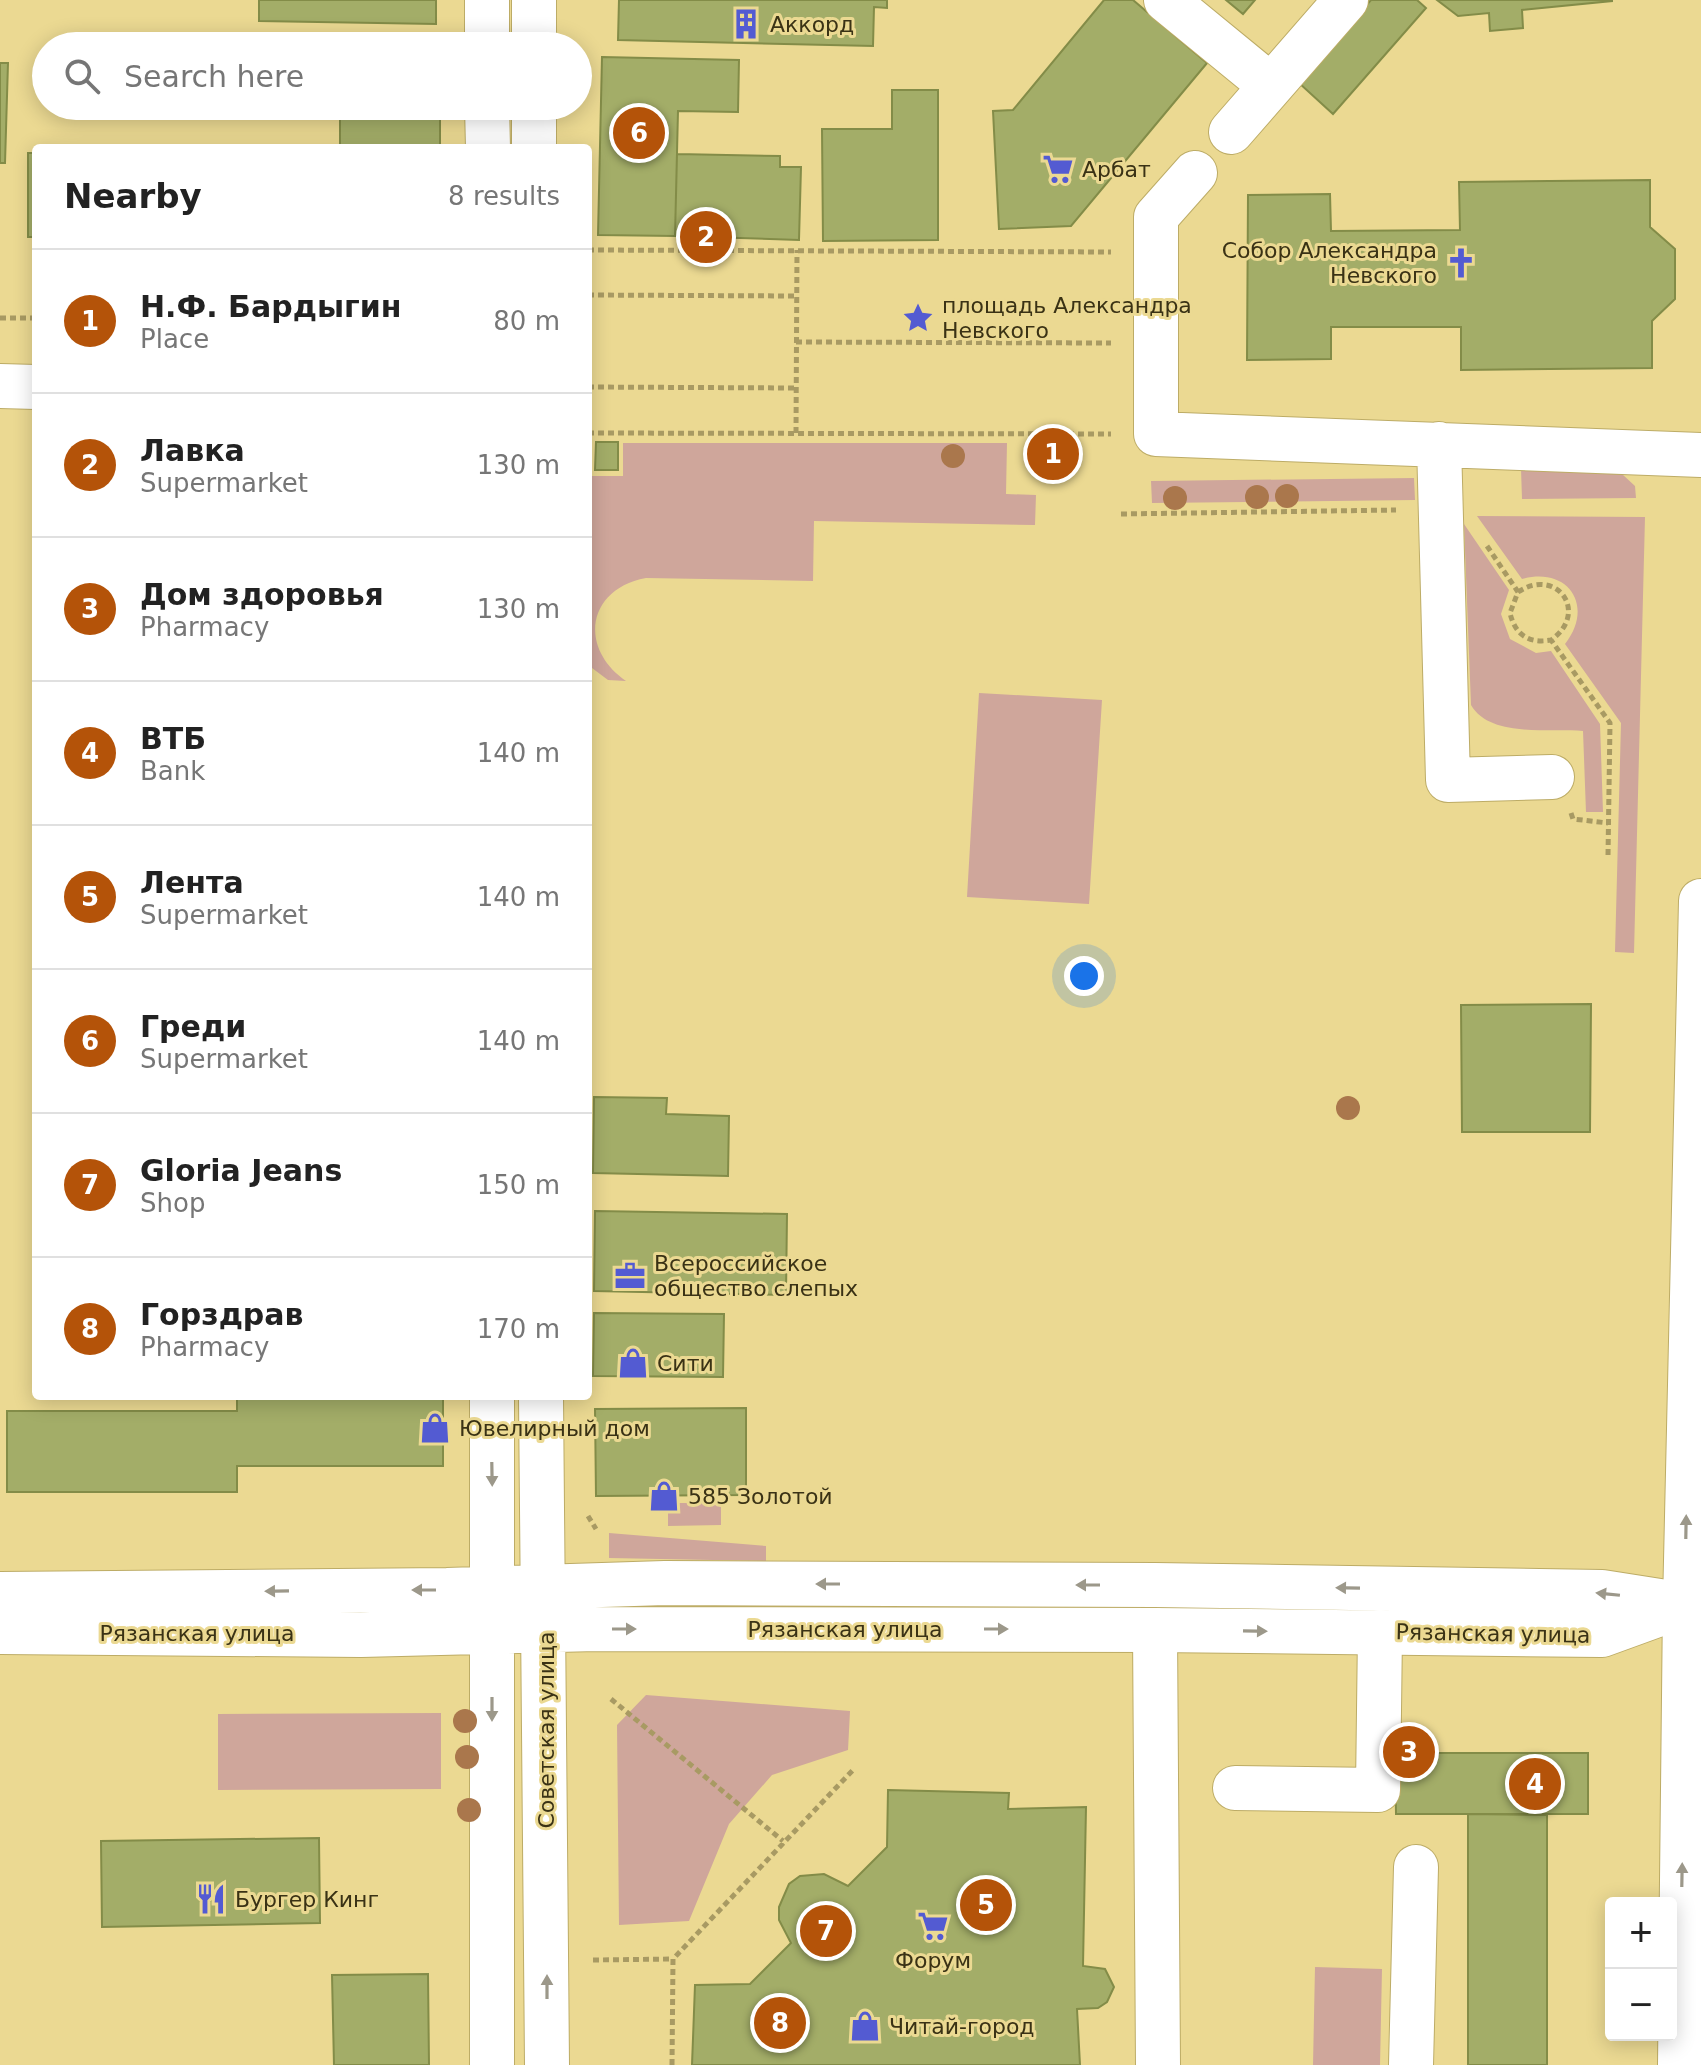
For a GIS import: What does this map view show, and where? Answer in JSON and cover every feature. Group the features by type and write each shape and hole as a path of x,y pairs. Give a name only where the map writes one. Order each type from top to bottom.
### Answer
{"main road":[{"path":"487,0 487,32"},
{"path":"534,0 534,32"},
{"path":"1166,0 1271,86"},
{"path":"1231,132 1346,0"},
{"path":"487,120 488,144"},
{"path":"534,120 534,144"},
{"path":"1195,173 1156,217 1156,434 1701,455"},
{"path":"0,386 32,387"},
{"path":"1439,444 1448,780 1552,777"},
{"path":"1680,2065 1693,1604 1701,901"},
{"path":"492,1400 492,2065"},
{"name":"Советская улица","path":"541,1400 546,1629 547,2065"},
{"name":"Рязанская улица","path":"0,1594 545,1584 1155,1585 1586,1592 1693,1604"},
{"name":"Рязанская улица","path":"0,1632 361,1635 546,1629 1155,1630 1602,1635 1693,1604"},
{"path":"1155,1630 1158,2065"},
{"path":"1235,1788 1378,1790 1380,1632"},
{"path":"1411,2065 1416,1867"}],"path":[{"path":"592,250 1156,252"},
{"path":"797,250 797,433"},
{"path":"592,295 796,296"},
{"path":"0,318 32,318"},
{"path":"796,342 1156,343"},
{"path":"592,387 796,388"},
{"path":"592,433 1156,434"},
{"path":"1121,514 1460,509 1518,592"},
{"path":"1542,583 1555,587 1564,596 1569,608 1568,621 1562,632 1551,640 1529,640 1513,624 1512,602 1518,592 1529,585 1542,583"},
{"path":"1551,640 1610,723 1608,856"},
{"path":"611,1699 783,1841"},
{"path":"672,2065 673,1959 853,1770"},
{"path":"593,1960 673,1959"}],"shaded area":[{"path":"623,443 1007,443 1006,494 1036,495 1035,525 814,521 813,581 646,578 626,584 611,594 601,607 596,621 596,637 601,653 611,668 626,681 608,680 592,668 592,476 623,476"},
{"path":"1521,469 1622,474 1635,486 1636,498 1522,499"},
{"path":"1414,478 1415,500 1152,503 1151,481"},
{"path":"1477,516 1645,517 1634,953 1615,952 1621,723 1565,644 1574,630 1577,616 1577,603 1572,592 1552,578 1522,579"},
{"path":"1464,524 1509,590 1501,614 1510,639 1536,653 1551,651 1600,724 1603,812 1586,812 1583,731 1506,727 1492,723 1471,705"},
{"path":"979,693 1102,700 1089,904 967,897"},
{"path":"668,1503 721,1503 721,1525 668,1526"},
{"path":"609,1533 766,1546 766,1561 609,1558"},
{"path":"646,1695 850,1711 848,1750 772,1775 729,1824 689,1921 619,1925 617,1725"},
{"path":"441,1713 441,1789 218,1790 218,1714"},
{"path":"1315,1967 1382,1969 1380,2065 1313,2065"}],"building":[{"path":"259,0 436,0 436,24 259,21"},
{"name":"Аккорд","path":"619,0 887,0 887,8 874,7 873,46 618,40"},
{"name":"Арбат","path":"1104,0 1133,0 1207,63 1071,226 999,229 993,111 1013,110"},
{"path":"1226,0 1255,0 1243,14"},
{"path":"1371,0 1417,0 1426,8 1333,114 1299,83"},
{"path":"1437,0 1612,1 1522,10 1523,28 1490,31 1489,13 1458,16"},
{"path":"602,57 739,60 738,112 678,111 675,236 598,235"},
{"path":"0,63 8,63 5,163 0,163"},
{"path":"892,90 938,90 938,240 823,241 822,129 892,129"},
{"path":"340,120 440,120 440,144 340,144"},
{"path":"28,153 32,153 32,237 28,237"},
{"path":"677,154 780,156 780,167 801,167 799,240 675,236"},
{"name":"Собор Александра Невского","path":"1650,180 1650,227 1675,249 1675,299 1652,321 1652,368 1461,370 1461,327 1331,327 1331,359 1247,360 1248,195 1330,194 1331,231 1460,230 1459,182"},
{"path":"596,442 618,442 618,470 595,470"},
{"path":"1591,1004 1590,1132 1462,1132 1461,1005"},
{"path":"594,1097 667,1098 666,1114 729,1116 728,1176 593,1173"},
{"path":"595,1211 787,1214 786,1295 594,1291"},
{"path":"594,1313 724,1314 723,1377 593,1376"},
{"path":"237,1400 443,1400 443,1466 237,1466 237,1492 7,1492 7,1411 237,1411"},
{"path":"746,1408 746,1495 596,1496 595,1409"},
{"path":"1395,1753 1588,1753 1588,1814 1396,1814"},
{"name":"Форум","path":"888,1790 1009,1793 1008,1809 1086,1807 1083,1966 1105,1969 1114,1987 1107,2002 1098,2008 1077,2009 1080,2065 692,2065 695,1985 750,1984 791,1943 779,1920 779,1907 789,1884 800,1876 824,1874 848,1886 887,1847"},
{"path":"1468,1814 1547,1815 1547,2065 1468,2065"},
{"name":"Бургер Кинг","path":"319,1838 320,1923 102,1927 101,1841"},
{"path":"428,1974 429,2065 334,2065 332,1975"}],"place":[{"name":"Аккорд","path":"746,24"},
{"name":"Греди","path":"639,133"},
{"name":"Арбат","path":"1058,169"},
{"name":"Лавка","path":"706,237"},
{"name":"Собор Александра Невского","path":"1461,263"},
{"name":"площадь Александра Невского","path":"918,318"},
{"name":"Н.Ф. Бардыгин","path":"1053,454"},
{"name":"Всероссийское общество слепых","path":"630,1276"},
{"name":"Сити","path":"633,1363"},
{"name":"Ювелирный дом","path":"435,1428"},
{"name":"585 Золотой","path":"664,1496"},
{"name":"Дом здоровья","path":"1409,1752"},
{"name":"ВТБ","path":"1535,1784"},
{"name":"Бургер Кинг","path":"211,1899"},
{"name":"Лента","path":"986,1905"},
{"name":"Форум","path":"933,1926"},
{"name":"Gloria Jeans","path":"826,1931"},
{"name":"Горздрав","path":"780,2023"},
{"name":"Читай-город","path":"865,2026"}]}
